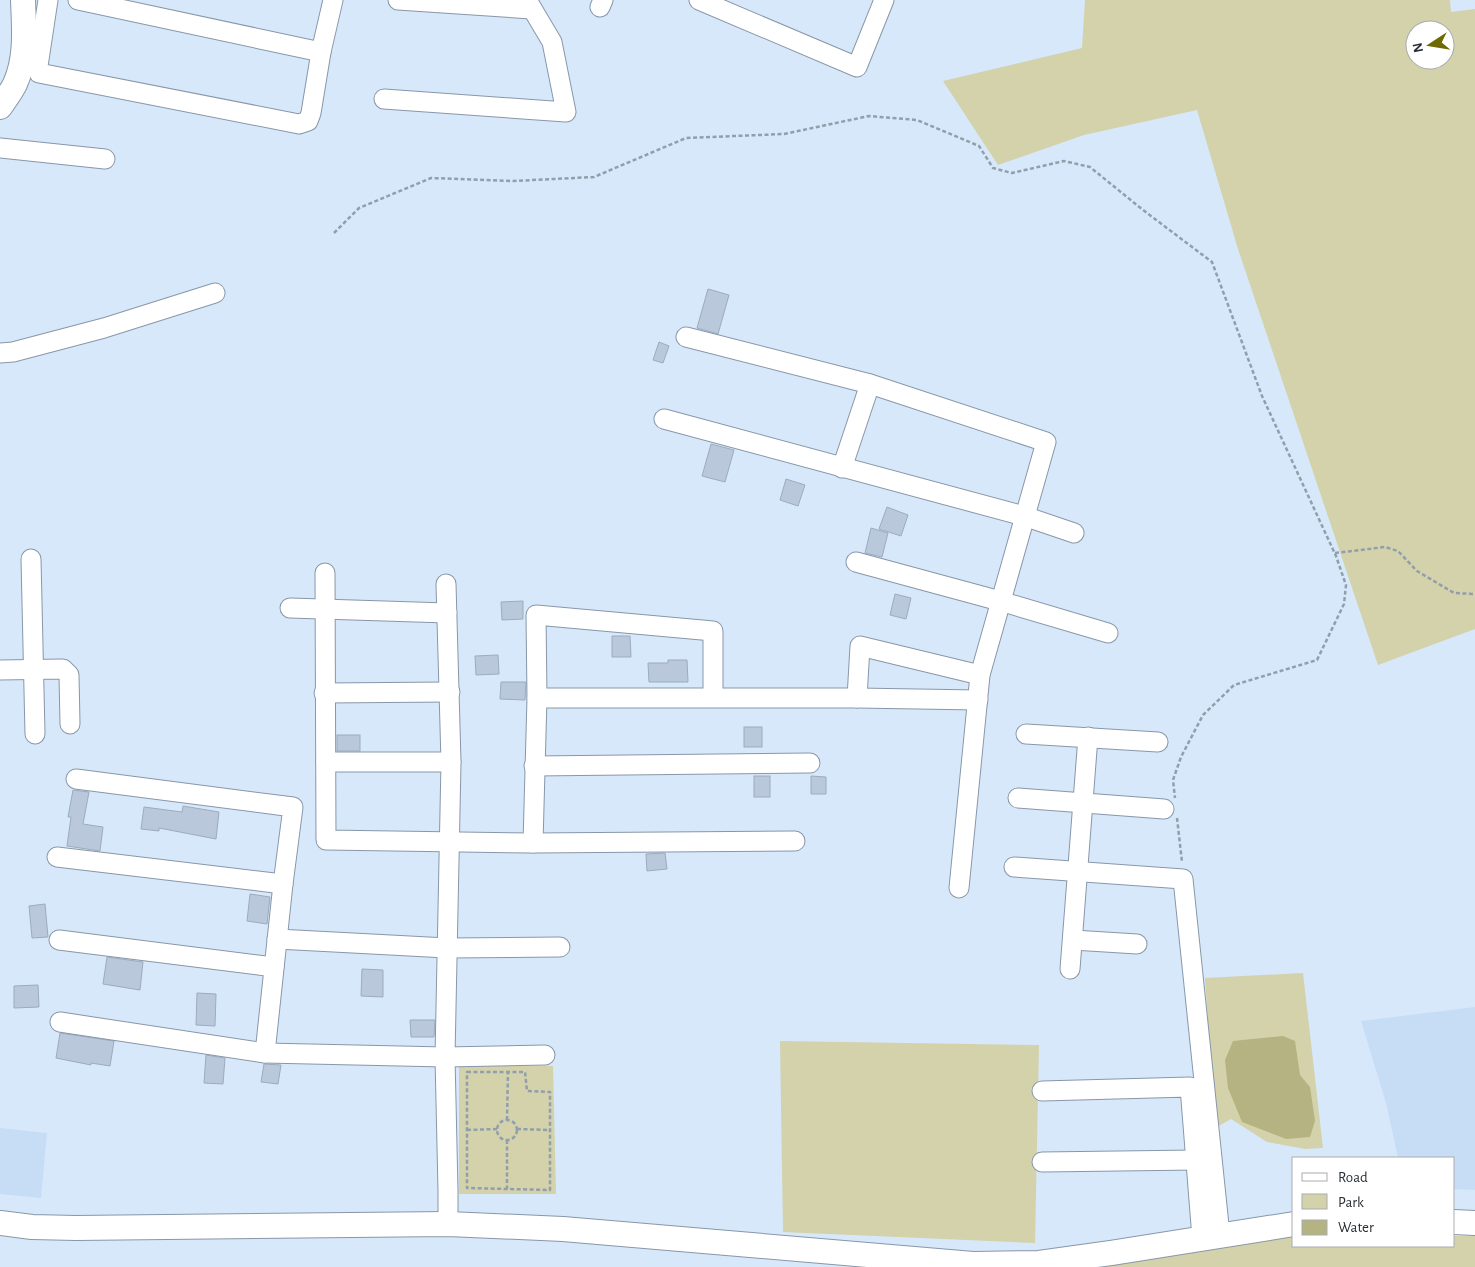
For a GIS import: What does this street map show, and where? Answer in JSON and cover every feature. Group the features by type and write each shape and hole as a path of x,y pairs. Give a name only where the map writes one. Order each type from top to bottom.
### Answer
{"main road":[{"path":"0,107 14,86 21,69 24,40 23,0"},
{"path":"1455,1222 1475,1223"},
{"path":"0,1223 32,1227 76,1228 448,1224 563,1229 832,1260 973,1264 1038,1263 1292,1224"}],"street":[{"path":"48,0 38,66 39,73 300,124 308,121 311,113 321,52 333,0"},
{"path":"78,0 321,52"},
{"path":"384,99 566,112 552,42 530,4 398,0"},
{"path":"699,0 857,67 880,1"},
{"path":"0,148 106,159"},
{"path":"0,353 12,352 104,328 215,292"},
{"path":"686,337 870,384 1046,442 980,675 959,888"},
{"path":"842,468 870,384"},
{"path":"664,419 1024,516 1074,533"},
{"path":"31,559 35,734"},
{"path":"856,562 1000,601 1108,634"},
{"path":"325,574 326,840 449,843 795,841"},
{"path":"446,584 451,762 445,1057 448,1224"},
{"path":"290,608 447,613"},
{"path":"533,843 537,698 536,616 713,632 712,697"},
{"path":"857,698 860,646 980,675"},
{"path":"0,670 63,669 69,675 70,724"},
{"path":"324,693 450,692"},
{"path":"537,698 712,697 978,700"},
{"path":"1026,734 1158,742"},
{"path":"1070,969 1088,737"},
{"path":"326,762 451,762"},
{"path":"534,766 810,763"},
{"path":"76,779 293,807 265,1053"},
{"path":"1018,798 1083,803 1172,806"},
{"path":"57,857 283,884"},
{"path":"1014,867 1184,879 1211,1236"},
{"path":"277,939 447,948 560,947"},
{"path":"59,940 274,967"},
{"path":"1073,940 1137,944"},
{"path":"60,1022 265,1053 445,1057 546,1055"},
{"path":"1042,1091 1190,1088 1196,1160 1211,1236"},
{"path":"1042,1162 1196,1160"}],"path":[{"path":"334,233 359,208 431,178 512,181 594,177 686,138 784,134 869,116 917,120 979,146 993,168 1012,173 1064,161 1090,167 1142,210 1212,262 1262,396 1335,553 1346,585 1344,604 1317,660 1234,685 1204,715 1180,756 1173,780 1172,806 1184,879"},
{"path":"1335,553 1385,547 1398,551 1417,571 1454,593 1475,594"},
{"path":"507,1120 508,1071"},
{"path":"467,1072 467,1188 550,1190 550,1092 526,1092 526,1072"},
{"path":"507,1120 514,1123 517,1129 515,1135 507,1140 499,1136 497,1129 500,1123 507,1120"},
{"path":"467,1130 497,1129"},
{"path":"517,1129 550,1130"},
{"path":"507,1140 507,1189"}],"shaded area":[{"path":"1475,1007 1475,1190 1455,1189 1455,1157 1398,1157 1386,1103 1361,1021"},
{"path":"0,1128 47,1133 41,1198 0,1194"}],"green space":[{"path":"1085,0 1450,0 1451,12 1475,9 1475,629 1378,665 1238,249 1197,110 1084,135 998,165 943,81 1082,48"},
{"path":"1303,973 1323,1148 1305,1149 1267,1142 1231,1119 1215,1128 1205,978"},
{"path":"780,1041 1039,1045 1035,1243 783,1232"},
{"path":"459,1066 553,1066 556,1194 459,1194"},
{"path":"1292,1235 1292,1247 1455,1247 1455,1236 1475,1236 1475,1267 1092,1267"}],"water":[{"path":"1283,1036 1295,1041 1300,1075 1310,1087 1315,1121 1310,1137 1286,1139 1242,1122 1228,1088 1225,1060 1233,1041"}],"building":[{"path":"708,289 729,295 718,334 697,328"},
{"path":"659,342 669,346 663,363 653,360"},
{"path":"711,444 734,450 725,482 702,476"},
{"path":"786,479 805,485 798,506 780,500"},
{"path":"887,507 908,515 901,536 879,529"},
{"path":"871,528 888,533 882,557 865,553"},
{"path":"895,594 911,598 906,619 890,615"},
{"path":"523,601 523,619 502,620 501,602"},
{"path":"612,636 630,636 631,657 612,657"},
{"path":"498,655 499,674 476,675 475,656"},
{"path":"668,660 687,660 688,682 649,682 648,663 668,663"},
{"path":"501,682 526,682 525,700 500,699"},
{"path":"744,727 762,727 762,747 744,747"},
{"path":"337,735 360,735 360,751 337,751"},
{"path":"754,776 770,776 770,797 754,797"},
{"path":"811,776 826,777 826,794 811,794"},
{"path":"73,790 89,792 83,824 103,827 100,851 67,846 71,817 68,817"},
{"path":"183,806 219,812 216,839 159,828 159,831 141,829 144,807 182,812"},
{"path":"665,853 667,869 647,871 646,854"},
{"path":"250,894 270,897 267,924 247,921"},
{"path":"45,904 48,937 32,938 29,906"},
{"path":"107,957 143,962 140,990 103,984"},
{"path":"362,969 383,970 383,997 361,996"},
{"path":"38,985 39,1007 14,1008 14,986"},
{"path":"197,993 216,994 215,1026 196,1025"},
{"path":"410,1020 435,1020 434,1037 411,1037"},
{"path":"60,1033 114,1041 110,1066 91,1063 91,1065 56,1058"},
{"path":"206,1055 225,1058 223,1084 204,1083"},
{"path":"264,1064 281,1065 278,1084 261,1082"}]}
